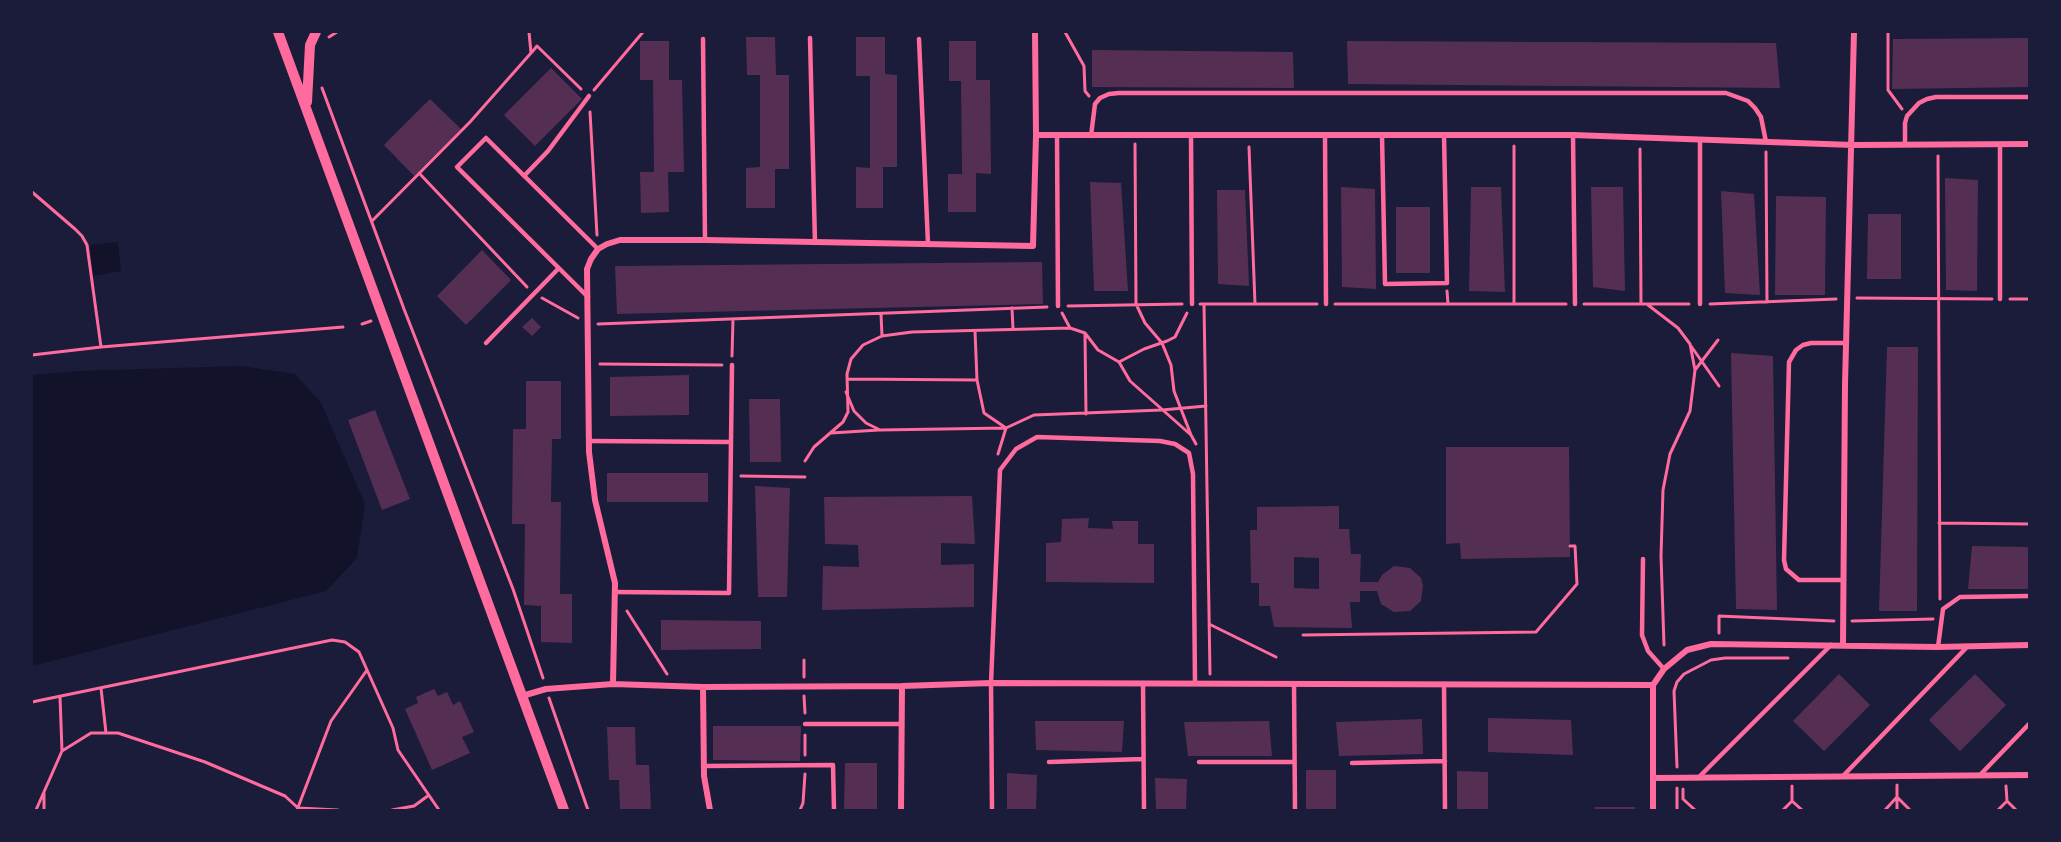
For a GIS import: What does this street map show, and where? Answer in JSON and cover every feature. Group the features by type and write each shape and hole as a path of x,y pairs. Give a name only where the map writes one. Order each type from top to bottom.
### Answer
{"street":[{"path":"278,32 564,810"},
{"path":"306,108 310,45 316,32"},
{"path":"613,684 615,583 595,500 589,441 587,269 591,259 598,249 620,240 1033,246 1036,135 1035,32"},
{"path":"1843,645 1854,32"},
{"path":"1036,135 1573,135 1853,145 2030,144"},
{"path":"1653,810 1653,685 1664,669 1688,650 1711,644 1938,647 2030,645"},
{"path":"522,696 546,689 613,684 703,687 991,683 1653,685"},
{"path":"901,810 902,686"},
{"path":"703,687 704,766 710,810"},
{"path":"1653,778 2030,775"}],"lane":[{"path":"810,38 815,243"},
{"path":"703,39 705,240"},
{"path":"919,39 928,244"},
{"path":"1091,136 1095,104 1100,98 1119,93 1726,93 1748,101 1755,108 1761,117 1766,142"},
{"path":"524,176 548,151 589,96"},
{"path":"1905,146 1907,116 1919,103 1936,97 2030,97"},
{"path":"1057,135 1058,306"},
{"path":"1382,135 1385,284 1448,284 1444,135"},
{"path":"1573,135 1575,304"},
{"path":"1191,136 1192,304"},
{"path":"1325,136 1326,304"},
{"path":"588,297 457,167 486,138 598,249"},
{"path":"1700,141 1700,304"},
{"path":"2000,145 2000,299"},
{"path":"486,343 558,269"},
{"path":"1844,580 1799,579 1786,569 1785,548 1788,379 1791,356 1803,345 1811,343 1847,343"},
{"path":"615,592 729,593 732,365"},
{"path":"992,810 991,683 1000,470 1016,449 1037,437 1160,441 1175,444 1189,453 1193,474 1195,683"},
{"path":"589,441 731,442"},
{"path":"1643,559 1642,635 1648,651 1664,669"},
{"path":"1938,647 1943,609 1960,597 2030,596"},
{"path":"1698,778 1831,645"},
{"path":"1843,776 1969,646"},
{"path":"1143,683 1144,810"},
{"path":"1294,684 1294,810"},
{"path":"1444,684 1445,810"},
{"path":"1979,776 2030,723"},
{"path":"805,724 902,724"},
{"path":"1050,762 1143,759"},
{"path":"1352,763 1445,760"},
{"path":"1199,762 1294,762"},
{"path":"704,766 833,765 834,810"}],"path":[{"path":"324,43 337,32"},
{"path":"529,32 531,53"},
{"path":"589,96 643,32"},
{"path":"1065,32 1084,66 1085,90 1095,104"},
{"path":"1888,32 1888,90 1907,116"},
{"path":"371,221 470,122 537,46 589,96 598,249"},
{"path":"321,84 371,221 513,589 588,810"},
{"path":"1514,135 1514,304"},
{"path":"1134,136 1136,304 1145,323 1162,343 1171,365 1174,391 1196,445"},
{"path":"1249,136 1255,304"},
{"path":"1640,138 1641,304"},
{"path":"1766,142 1767,302"},
{"path":"1719,616 1843,621 1940,619 1938,145"},
{"path":"419,173 534,294 588,324 1136,304 1700,304 1849,298 2030,299"},
{"path":"32,192 75,229 87,246 101,347"},
{"path":"1119,362 1175,337 1192,304"},
{"path":"1204,304 1210,683"},
{"path":"1647,304 1678,328 1719,387"},
{"path":"1058,306 1070,328"},
{"path":"1012,308 1013,329"},
{"path":"881,313 882,336"},
{"path":"588,363 732,365 733,319"},
{"path":"32,355 343,327"},
{"path":"805,461 814,447 843,422 848,412 847,379 852,359 863,345 882,336 912,332 1070,328 1085,333 1098,350 1119,362 1130,381 1191,435"},
{"path":"975,330 977,380 984,413 1006,428"},
{"path":"1085,333 1086,414"},
{"path":"1695,370 1718,340"},
{"path":"1664,645 1661,556 1663,490 1670,454 1690,411 1695,370 1690,344"},
{"path":"847,379 977,380"},
{"path":"846,392 854,411 866,423 880,430"},
{"path":"830,434 880,430 1006,428 1034,415 1206,406"},
{"path":"1202,454 1208,464"},
{"path":"730,476 805,477"},
{"path":"1939,523 2030,524"},
{"path":"1303,635 1536,632 1577,584 1575,546 1570,546"},
{"path":"615,592 674,686"},
{"path":"1209,624 1276,657"},
{"path":"32,702 332,640 345,642 359,652 393,728 398,750 439,810"},
{"path":"297,809 331,721 366,670"},
{"path":"101,688 106,733"},
{"path":"36,810 62,752 60,696"},
{"path":"62,752 91,733 118,733 205,762 285,796 297,809 338,810"},
{"path":"1683,778 1683,799 1695,810"},
{"path":"44,792 44,810"},
{"path":"392,810 414,806 429,795"},
{"path":"1885,810 1897,797"},
{"path":"1897,797 1897,810"},
{"path":"1897,797 1910,810"},
{"path":"1783,810 1792,801 1802,810"},
{"path":"1998,810 2007,801 2016,810"}],"shaded area":[{"path":"118,242 121,271 93,276 90,245"},
{"path":"240,366 295,374 321,403 365,504 357,558 326,591 32,666 32,375 77,371"}],"building":[{"path":"746,37 775,37 776,75 789,75 789,169 775,169 775,208 746,208 746,168 760,167 760,75 747,75"},
{"path":"856,37 885,37 885,74 897,75 897,167 883,167 883,208 856,208 856,167 870,168 870,76 856,76"},
{"path":"2030,38 2030,87 1892,89 1893,39"},
{"path":"640,41 669,41 669,80 682,80 684,172 668,172 669,212 641,213 640,172 654,172 653,80 640,80"},
{"path":"949,41 976,41 976,80 990,80 991,174 976,173 976,212 948,212 948,174 962,174 961,81 949,81"},
{"path":"1347,41 1776,43 1780,88 1348,84"},
{"path":"1092,50 1293,52 1294,88 1092,87"},
{"path":"551,68 582,99 535,146 504,115"},
{"path":"430,99 461,129 414,176 384,145"},
{"path":"1945,178 1978,180 1977,291 1946,290"},
{"path":"1090,182 1121,183 1128,291 1094,291"},
{"path":"1341,187 1375,189 1376,289 1342,287"},
{"path":"1471,187 1501,187 1505,292 1469,291"},
{"path":"1591,187 1623,187 1625,291 1593,287"},
{"path":"1217,190 1245,190 1249,286 1218,284"},
{"path":"1721,191 1754,194 1760,295 1725,293"},
{"path":"1776,196 1826,197 1825,295 1775,295"},
{"path":"1396,207 1430,207 1430,273 1396,273"},
{"path":"1868,214 1901,214 1901,279 1867,279"},
{"path":"482,250 511,280 466,325 437,296"},
{"path":"1042,262 1043,304 617,314 615,266"},
{"path":"532,318 541,327 532,336 522,327"},
{"path":"1887,347 1918,347 1917,611 1879,611"},
{"path":"1731,353 1773,356 1777,610 1736,609"},
{"path":"689,375 689,415 610,416 610,377"},
{"path":"526,381 561,381 561,439 552,439 551,502 561,502 560,594 572,594 572,643 541,642 541,606 524,605 525,524 512,524 513,429 526,429"},
{"path":"749,399 780,399 781,462 750,462"},
{"path":"375,410 410,499 382,510 348,420"},
{"path":"1446,447 1569,447 1570,557 1461,559 1460,543 1446,544"},
{"path":"607,473 708,473 708,502 607,502"},
{"path":"755,486 790,488 787,597 758,597"},
{"path":"972,496 975,544 941,543 941,565 974,564 974,607 822,610 823,566 859,567 858,545 825,544 824,497"},
{"path":"1339,506 1339,529 1349,529 1351,554 1361,554 1360,582 1378,582 1382,575 1394,566 1410,568 1421,578 1423,586 1421,601 1410,611 1394,612 1381,604 1377,591 1360,591 1360,602 1350,602 1352,628 1274,627 1270,606 1259,606 1259,583 1251,583 1250,530 1257,530 1257,507","holes":["1294,557 1319,558 1319,589 1294,588"]},
{"path":"1089,518 1088,528 1113,529 1112,521 1138,521 1138,544 1154,544 1154,583 1046,582 1046,543 1061,542 1062,519"},
{"path":"1972,546 2030,547 2030,589 1968,589"},
{"path":"661,620 761,621 761,649 661,650"},
{"path":"1839,674 1870,705 1824,751 1793,721"},
{"path":"1975,674 2006,705 1960,751 1929,720"},
{"path":"434,689 438,696 447,692 453,705 460,701 474,732 462,737 470,753 432,770 405,709 418,703 416,697"},
{"path":"1488,718 1571,720 1573,755 1488,752"},
{"path":"1422,719 1423,754 1339,756 1336,722"},
{"path":"1035,721 1124,721 1122,752 1036,750"},
{"path":"1269,721 1272,756 1188,756 1184,722"},
{"path":"713,726 801,726 800,761 713,760"},
{"path":"607,727 635,727 636,765 649,765 651,810 620,810 619,780 609,780"},
{"path":"845,763 877,763 877,810 844,810"},
{"path":"1306,770 1336,770 1336,810 1306,810"},
{"path":"1457,771 1488,772 1488,810 1457,810"},
{"path":"1007,773 1037,775 1036,810 1007,810"},
{"path":"1155,778 1187,779 1186,810 1156,810"},
{"path":"1595,807 1635,807 1635,810 1595,810"}]}
